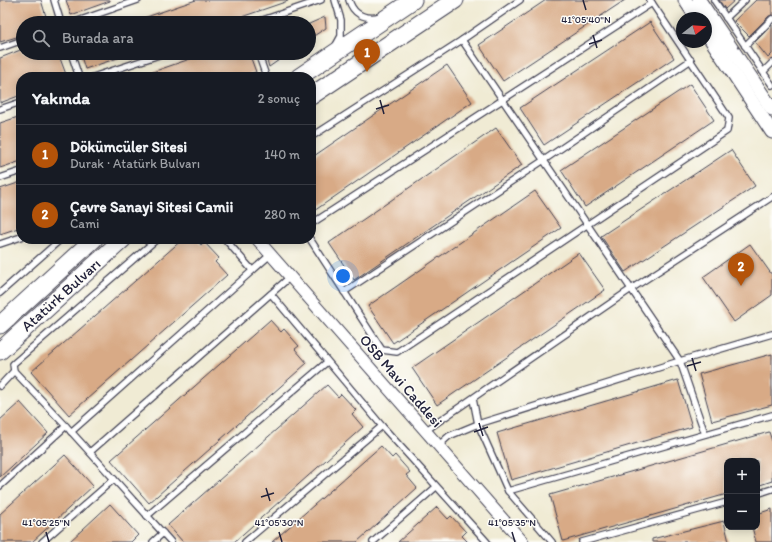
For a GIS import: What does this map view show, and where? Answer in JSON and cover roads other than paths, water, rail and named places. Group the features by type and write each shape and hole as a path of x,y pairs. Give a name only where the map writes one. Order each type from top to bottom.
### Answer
{"main road":[{"path":"306,72 414,0"},
{"path":"316,93 455,0"},
{"name":"Atatürk Bulvarı","path":"0,325 89,244"},
{"name":"Atatürk Bulvarı","path":"0,351 118,244"}],"street":[{"path":"685,0 693,12"},
{"path":"699,0 772,109"},
{"path":"712,41 772,132"},
{"name":"OSB Mavi Caddesi","path":"261,244 522,542"}],"lane":[{"path":"54,0 59,16"},
{"path":"92,16 138,0"},
{"path":"274,16 320,0"},
{"path":"329,56 341,36 341,20 335,0"},
{"path":"349,0 351,6 358,15 370,18 390,15"},
{"path":"316,134 462,40 520,0"},
{"path":"714,0 772,85"},
{"path":"726,18 745,0"},
{"path":"313,244 382,350 397,352 588,226 727,131 729,118 651,2 316,221"},
{"path":"745,46 772,19"},
{"path":"462,40 680,361 705,434"},
{"path":"0,48 16,42"},
{"path":"73,60 77,72"},
{"path":"109,72 144,60"},
{"path":"260,60 265,72"},
{"path":"344,292 544,160 691,60"},
{"path":"763,72 772,63"},
{"path":"0,109 16,104"},
{"path":"0,178 16,173"},
{"path":"425,431 631,289 772,197"},
{"path":"0,244 16,239"},
{"path":"0,293 55,244"},
{"path":"151,244 13,364 14,371 90,452 171,542"},
{"path":"229,244 252,270"},
{"path":"71,432 270,255"},
{"path":"90,452 290,277"},
{"path":"271,294 382,426 487,542"},
{"path":"438,446 449,436 478,424 772,334"},
{"path":"147,516 327,362"},
{"path":"0,386 14,371"},
{"path":"472,399 478,424 508,491 552,542"},
{"path":"508,491 772,415"},
{"path":"0,486 66,426"},
{"path":"245,542 382,426"},
{"path":"42,542 114,479"},
{"path":"373,542 436,487"},
{"path":"760,493 772,489"},
{"path":"582,542 724,503"},
{"path":"153,542 163,533"}],"place":[{"name":"Dökümcüler Sitesi","path":"367,72"},
{"name":"Çevre Sanayi Sitesi Camii","path":"741,286"}]}
